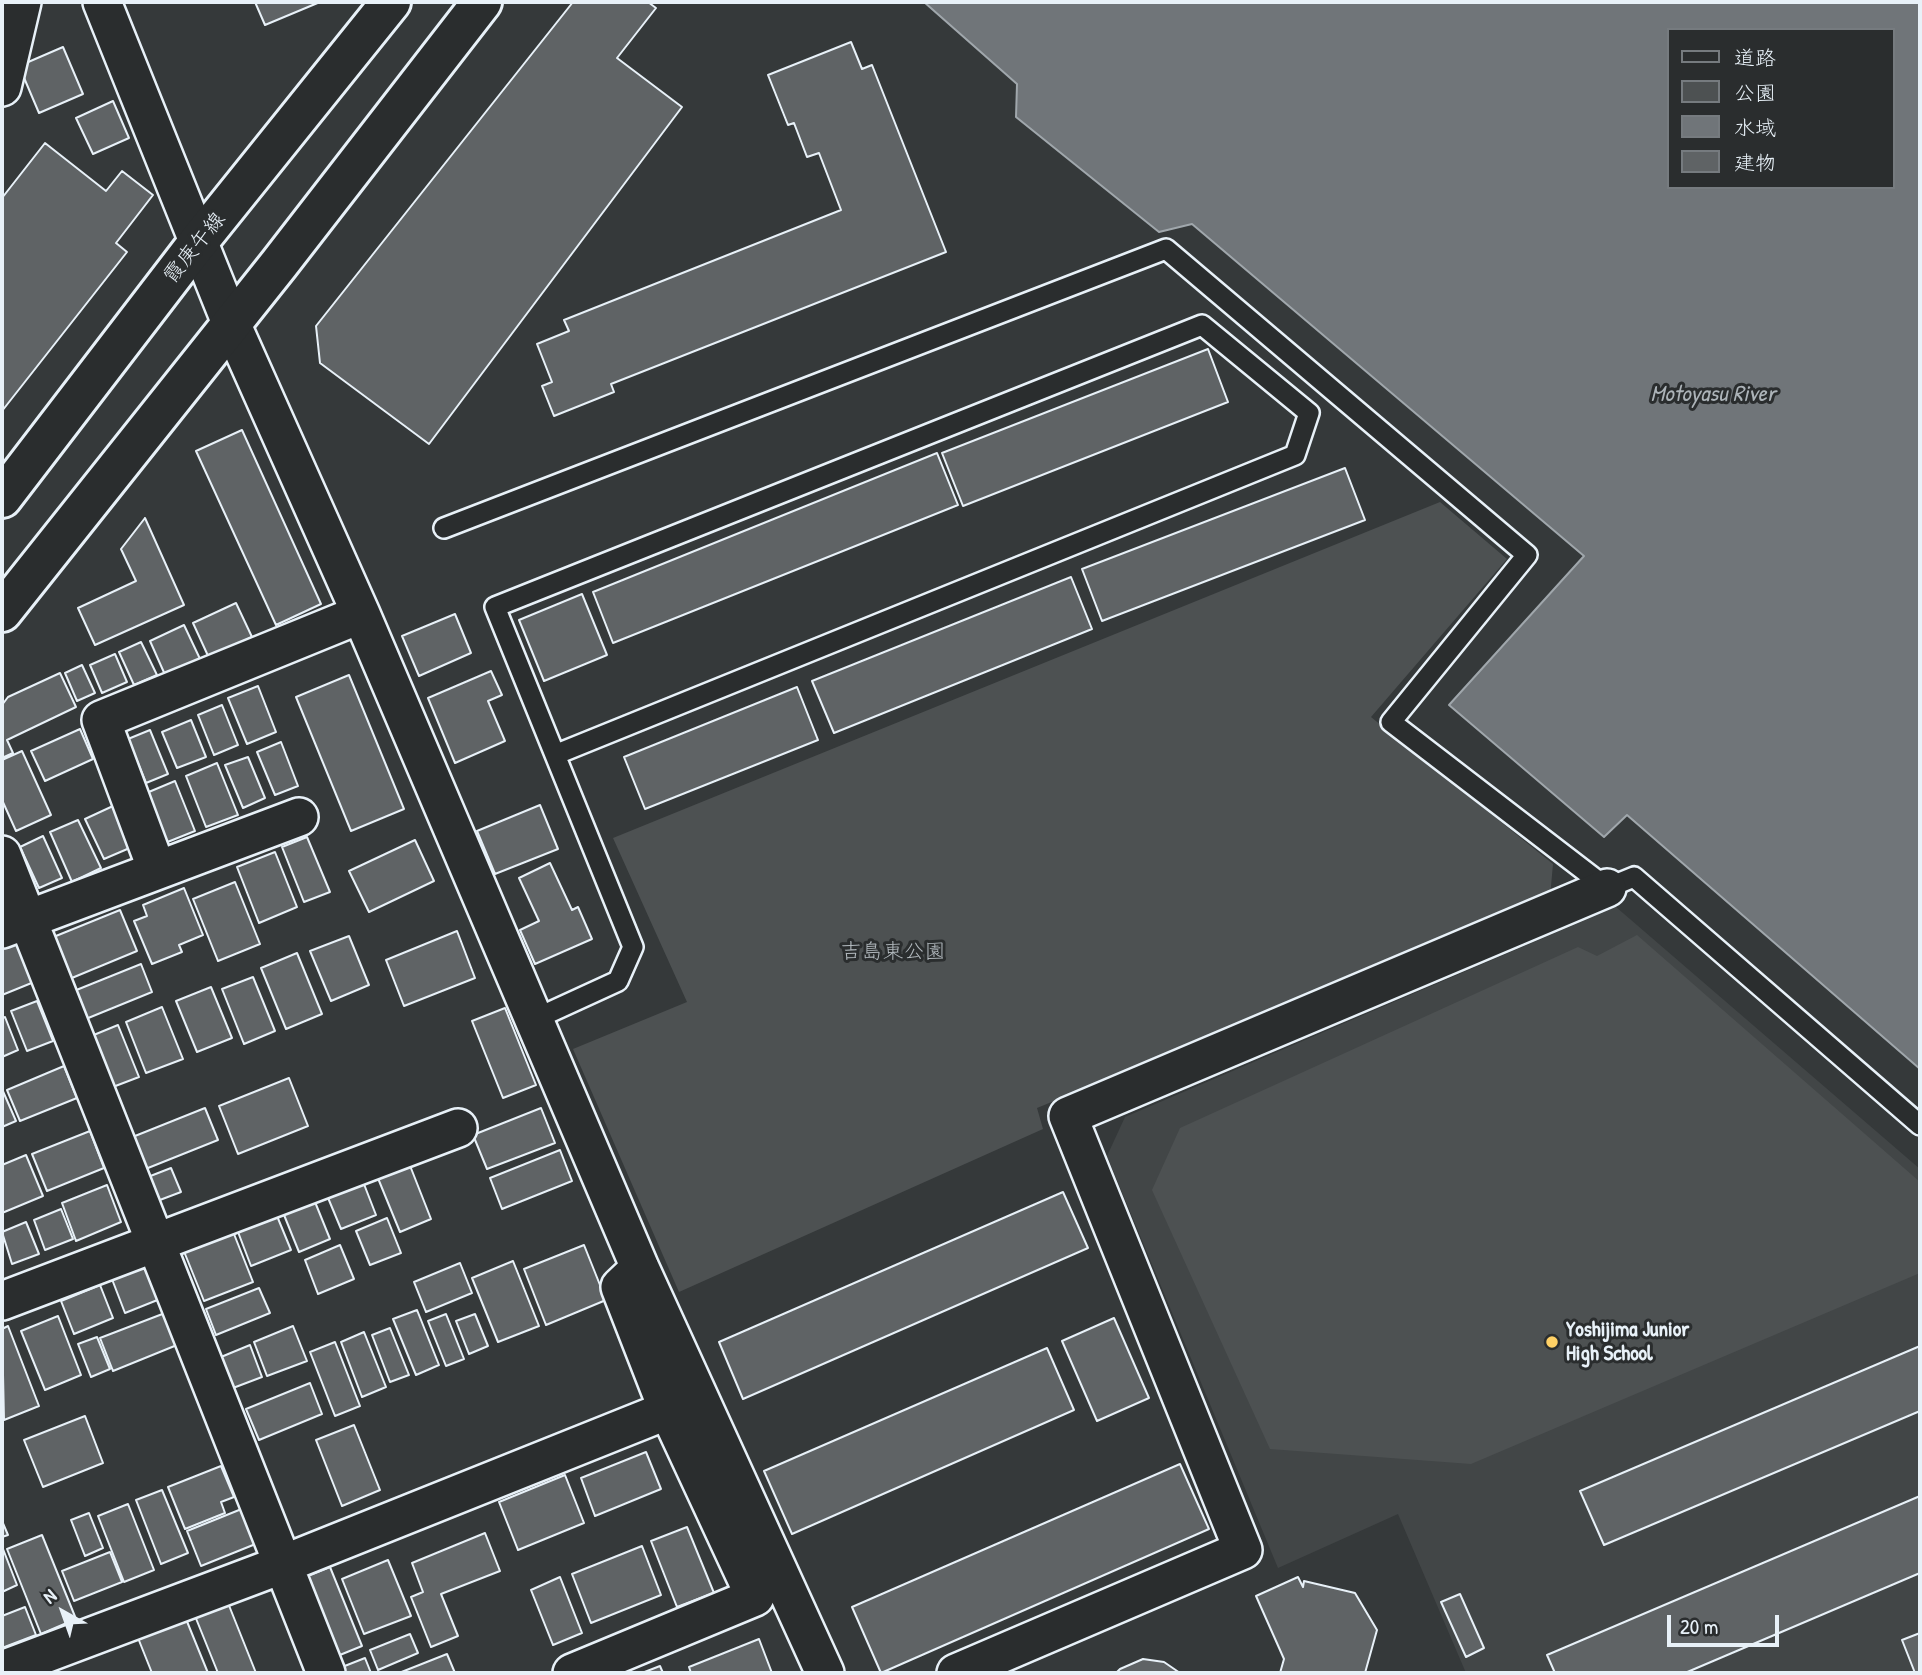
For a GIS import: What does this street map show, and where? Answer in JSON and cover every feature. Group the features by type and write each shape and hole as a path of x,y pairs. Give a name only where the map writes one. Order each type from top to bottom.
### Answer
{"street":[{"path":"2,87 22,2"},
{"path":"102,2 231,323 361,614 640,1268 825,1673"},
{"name":"霞庚午線","path":"2,498 199,241 391,2"},
{"path":"2,612 482,2"},
{"path":"157,870 101,720 361,614"},
{"path":"14,924 299,817"},
{"path":"2,855 14,924 154,1243 326,1673"},
{"path":"956,1673 1243,1550 1068,1116 1607,888"},
{"path":"2,1301 458,1128"},
{"path":"572,1673 755,1597 668,1409 620,1287 640,1268"},
{"path":"2,1670 281,1566 668,1409"}],"lane":[{"path":"444,528 1166,249 1527,555 1391,722 1607,888 1634,877 1920,1125"},
{"path":"533,1020 618,981 633,947 557,754 495,607 1202,325 1309,413 1296,455 557,754"}],"shaded area":[{"name":"Yoshijima Junior High School","path":"1616,907 1920,1169 1920,1673 1466,1673 1398,1514 1278,1568 1107,1156 1125,1117"}],"green space":[{"name":"吉島東公園","path":"1440,502 1507,559 1371,717 1553,864 1550,897 1037,1108 1043,1129 679,1292 573,1049 687,1002 613,838"},
{"path":"1637,935 1920,1182 1920,1273 1471,1464 1270,1449 1152,1190 1180,1128 1578,947 1597,956"}],"water":[{"name":"Motoyasu River","path":"924,2 1920,2 1920,1069 1627,815 1604,837 1449,705 1584,556 1192,224 1159,232 1016,117 1017,84"}],"building":[{"path":"255,2 320,2 265,25"},
{"path":"573,2 648,2 656,8 617,58 682,107 429,444 320,363 316,326"},
{"path":"851,42 862,69 872,65 946,252 611,384 614,392 554,416 542,386 552,382 537,344 569,331 564,320 841,210 819,153 807,157 794,123 788,125 768,75"},
{"path":"63,47 83,94 39,113 19,66"},
{"path":"113,101 129,138 93,154 76,118"},
{"path":"45,143 106,191 122,171 153,195 116,243 127,252 2,411 2,198"},
{"path":"1208,349 1228,402 963,506 942,453"},
{"path":"242,430 321,604 276,625 196,451"},
{"path":"937,453 958,505 613,643 593,592"},
{"path":"1345,468 1365,520 1102,621 1082,569"},
{"path":"145,518 184,605 95,645 78,608 136,581 121,549"},
{"path":"1071,577 1092,629 834,733 812,681"},
{"path":"582,594 607,655 544,681 519,620"},
{"path":"236,603 252,637 209,658 193,623"},
{"path":"455,614 471,653 419,676 402,636"},
{"path":"184,625 201,661 166,677 150,641"},
{"path":"141,642 157,675 134,685 119,652"},
{"path":"115,654 127,682 102,693 90,665"},
{"path":"82,665 95,693 77,701 65,673"},
{"path":"491,671 502,695 488,701 505,741 455,763 428,698"},
{"path":"60,673 76,707 7,740 13,753 2,758 2,705 8,697"},
{"path":"349,675 404,809 351,831 296,697"},
{"path":"258,686 276,732 247,744 228,698"},
{"path":"797,687 818,740 645,809 624,757"},
{"path":"222,705 238,745 214,755 198,715"},
{"path":"191,720 206,757 177,768 162,732"},
{"path":"80,729 93,759 45,781 31,751"},
{"path":"150,730 168,774 146,783 128,739"},
{"path":"281,742 298,786 275,795 257,752"},
{"path":"22,751 51,815 16,831 2,800 2,760"},
{"path":"248,757 265,798 243,808 225,765"},
{"path":"217,763 238,815 206,827 186,776"},
{"path":"175,781 195,831 165,843 144,794"},
{"path":"540,805 558,849 495,874 477,831"},
{"path":"113,806 132,847 104,859 85,819"},
{"path":"78,820 101,868 72,882 50,832"},
{"path":"43,836 62,878 39,888 20,847"},
{"path":"307,837 330,892 304,902 282,847"},
{"path":"415,840 434,881 369,912 349,871"},
{"path":"275,852 297,907 259,923 237,867"},
{"path":"550,863 572,910 578,907 592,939 535,964 520,930 539,921 519,878"},
{"path":"235,882 260,944 218,961 193,899"},
{"path":"184,888 203,935 179,945 182,952 152,964 134,921 147,916 143,905"},
{"path":"120,910 137,951 67,980 51,938"},
{"path":"457,931 475,978 404,1006 386,960"},
{"path":"349,936 369,985 331,1001 310,951"},
{"path":"17,940 34,982 2,995 2,946"},
{"path":"297,953 322,1014 286,1029 261,968"},
{"path":"141,964 152,992 76,1023 64,995"},
{"path":"253,977 275,1031 244,1044 222,989"},
{"path":"211,987 232,1038 197,1052 176,1001"},
{"path":"37,1001 53,1041 27,1051 11,1011"},
{"path":"162,1007 183,1059 146,1073 126,1022"},
{"path":"505,1008 536,1085 503,1098 472,1021"},
{"path":"5,1017 18,1050 2,1057 2,1018"},
{"path":"118,1025 139,1077 105,1090 84,1039"},
{"path":"64,1066 77,1098 20,1121 7,1090"},
{"path":"289,1078 308,1126 238,1154 219,1106"},
{"path":"2,1089 16,1121 2,1127"},
{"path":"205,1108 218,1140 138,1172 125,1140"},
{"path":"541,1108 555,1143 487,1169 473,1135"},
{"path":"90,1131 104,1168 47,1191 32,1154"},
{"path":"560,1150 572,1181 502,1209 490,1178"},
{"path":"26,1155 43,1196 2,1213 2,1165"},
{"path":"407,1158 431,1219 400,1232 375,1171"},
{"path":"171,1168 181,1192 144,1206 135,1182"},
{"path":"362,1179 376,1215 341,1229 326,1193"},
{"path":"107,1185 121,1222 76,1241 62,1203"},
{"path":"1063,1192 1088,1248 743,1399 719,1342"},
{"path":"313,1197 330,1239 299,1252 282,1210"},
{"path":"61,1209 73,1239 45,1250 34,1220"},
{"path":"277,1216 291,1250 251,1266 238,1232"},
{"path":"387,1218 401,1253 370,1265 356,1231"},
{"path":"26,1222 39,1254 12,1264 2,1232"},
{"path":"232,1229 253,1282 204,1301 183,1249"},
{"path":"340,1245 354,1279 318,1294 305,1260"},
{"path":"584,1245 606,1300 546,1325 524,1269"},
{"path":"149,1258 165,1297 125,1313 110,1274"},
{"path":"513,1261 539,1326 498,1342 472,1278"},
{"path":"460,1263 472,1293 426,1312 414,1282"},
{"path":"100,1285 113,1318 74,1334 61,1301"},
{"path":"259,1288 270,1313 216,1335 206,1309"},
{"path":"417,1310 439,1365 416,1375 393,1319"},
{"path":"165,1313 177,1345 113,1371 100,1338"},
{"path":"446,1314 464,1359 446,1366 428,1321"},
{"path":"475,1314 488,1346 469,1354 456,1321"},
{"path":"58,1316 81,1375 45,1390 21,1331"},
{"path":"1114,1318 1149,1398 1097,1421 1062,1341"},
{"path":"8,1326 39,1406 4,1420 2,1329"},
{"path":"293,1326 307,1361 267,1376 254,1342"},
{"path":"390,1328 409,1375 390,1382 372,1335"},
{"path":"364,1332 386,1387 362,1397 341,1342"},
{"path":"97,1337 110,1369 91,1377 78,1344"},
{"path":"335,1342 360,1406 335,1416 310,1352"},
{"path":"250,1345 262,1377 233,1388 221,1357"},
{"path":"1920,1346 1920,1411 1604,1545 1580,1491"},
{"path":"1047,1348 1074,1410 792,1534 764,1471"},
{"path":"310,1383 322,1414 259,1440 246,1409"},
{"path":"85,1416 103,1463 43,1487 24,1440"},
{"path":"354,1425 380,1490 342,1506 316,1440"},
{"path":"646,1452 661,1489 595,1516 581,1478"},
{"path":"1180,1464 1209,1529 881,1673 852,1607"},
{"path":"221,1466 234,1497 221,1502 225,1513 185,1529 168,1487"},
{"path":"565,1475 584,1523 518,1550 499,1502"},
{"path":"162,1490 188,1553 161,1564 136,1500"},
{"path":"1920,1496 1920,1573 1685,1673 1555,1673 1547,1655"},
{"path":"128,1504 154,1570 124,1582 98,1516"},
{"path":"244,1508 258,1543 201,1566 187,1531"},
{"path":"89,1513 103,1548 85,1556 71,1520"},
{"path":"2,1521 8,1535 2,1537"},
{"path":"687,1527 714,1593 677,1607 651,1541"},
{"path":"485,1533 500,1571 441,1594 458,1636 431,1647 411,1597 423,1592 412,1563"},
{"path":"42,1535 76,1619 41,1634 7,1549"},
{"path":"642,1546 661,1595 591,1623 572,1574"},
{"path":"2,1550 17,1585 2,1592"},
{"path":"110,1552 122,1582 74,1601 62,1571"},
{"path":"388,1560 411,1616 364,1634 342,1579"},
{"path":"330,1567 362,1646 330,1659 298,1580"},
{"path":"560,1577 582,1633 553,1645 531,1590"},
{"path":"1298,1577 1303,1587 1304,1581 1355,1593 1377,1630 1365,1673 1280,1673 1284,1659 1256,1596"},
{"path":"1460,1594 1484,1648 1466,1657 1441,1602"},
{"path":"228,1603 256,1673 218,1673 195,1616"},
{"path":"25,1607 36,1635 2,1648 2,1616"},
{"path":"186,1619 208,1673 152,1673 138,1638"},
{"path":"1920,1633 1920,1673 1915,1673 1902,1640"},
{"path":"410,1634 418,1653 378,1670 370,1650"},
{"path":"759,1639 772,1673 691,1673 689,1667"},
{"path":"447,1654 455,1673 399,1673"},
{"path":"365,1658 371,1673 332,1671"},
{"path":"1143,1659 1164,1662 1180,1673 1116,1673"},
{"path":"660,1666 663,1673 642,1673"}],"place":[{"name":"Yoshijima Junior High School","path":"1552,1342"}]}
